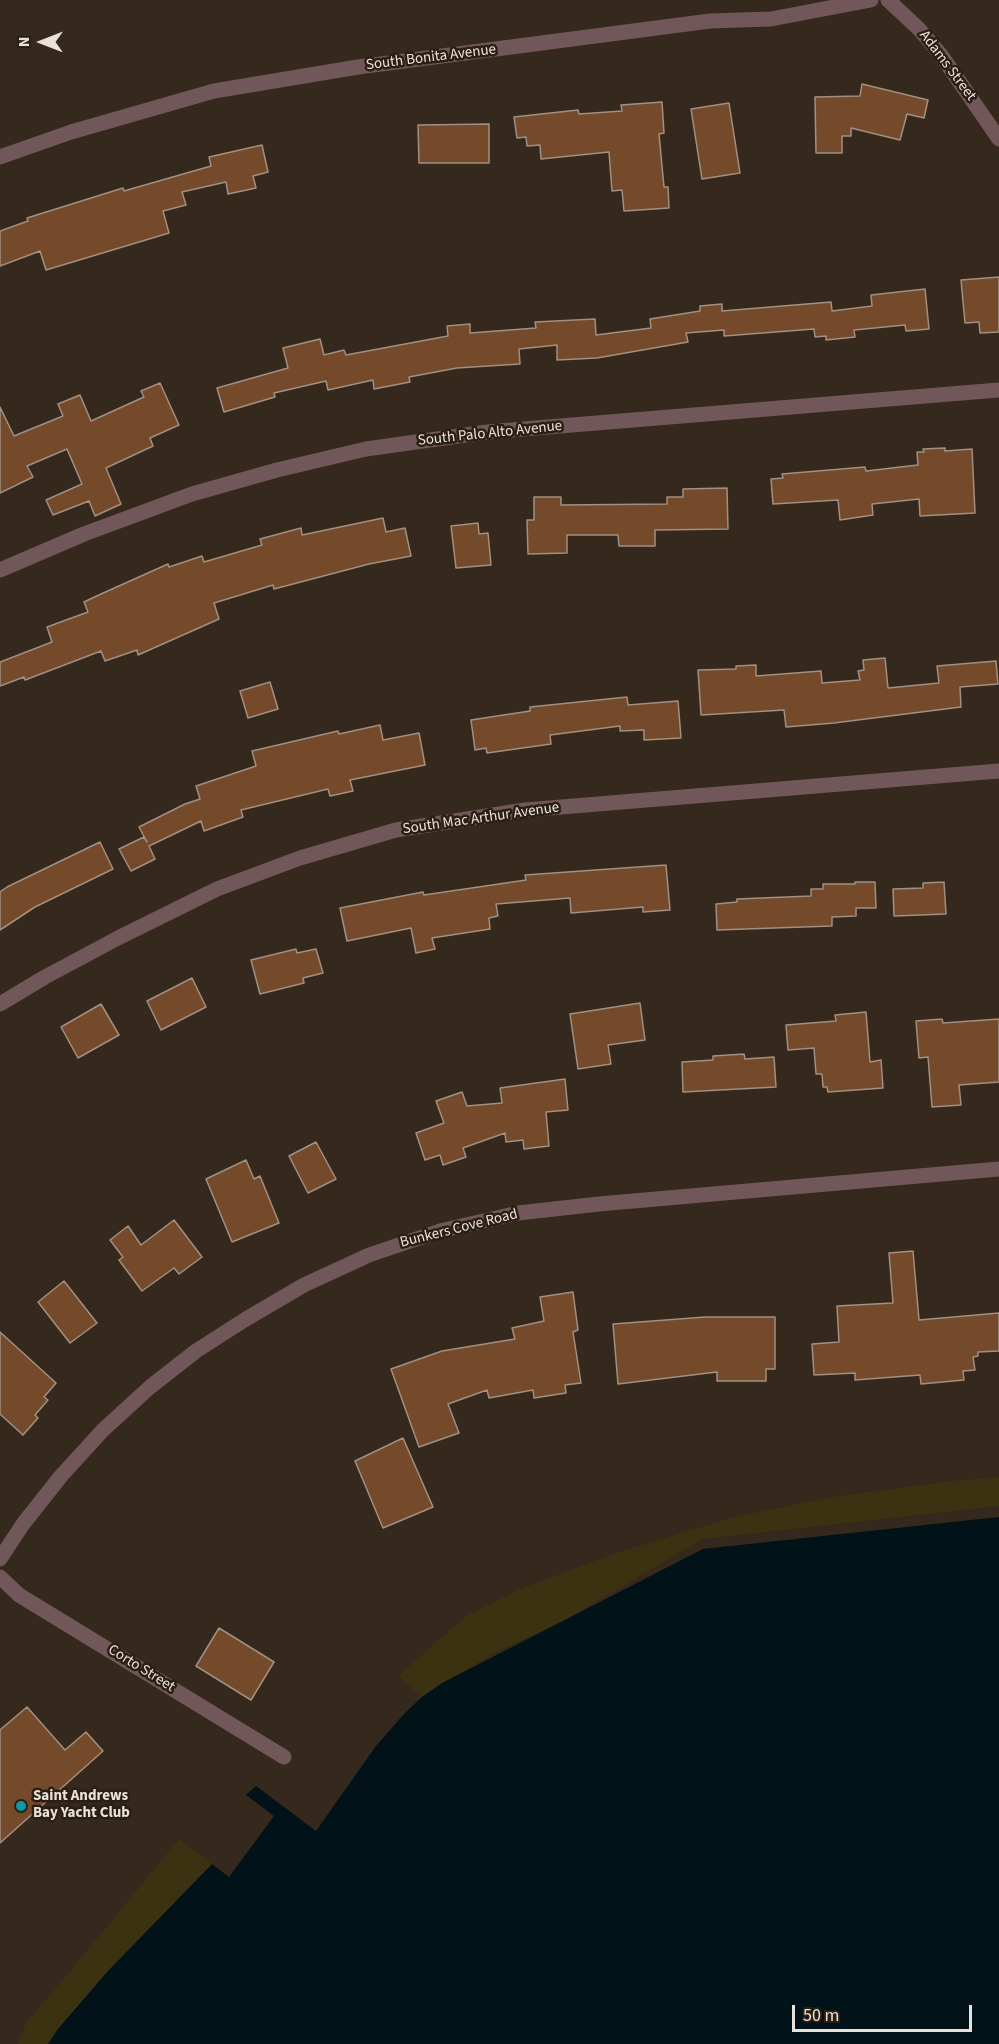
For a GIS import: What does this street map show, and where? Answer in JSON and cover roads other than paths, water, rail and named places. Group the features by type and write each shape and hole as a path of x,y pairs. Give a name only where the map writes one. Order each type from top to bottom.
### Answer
{"street":[{"name":"South Bonita Avenue","path":"0,157 71,132 214,91 358,67 710,21 771,19 871,0"},
{"name":"Adams Street","path":"888,0 919,29 941,55 999,139"},
{"name":"South Palo Alto Avenue","path":"0,570 67,541 192,494 277,470 366,449 487,432 999,390"},
{"name":"South Mac Arthur Avenue","path":"0,1004 108,943 217,889 300,858 396,830 525,810 999,771"},
{"name":"Bunkers Cove Road","path":"0,1559 23,1524 61,1476 103,1430 150,1387 196,1351 246,1319 312,1281 369,1255 440,1231 518,1213 999,1169"},
{"name":"Corto Street","path":"0,1577 19,1595 284,1757"}],"place":[{"name":"Saint Andrews Bay Yacht Club","path":"21,1806"}]}
